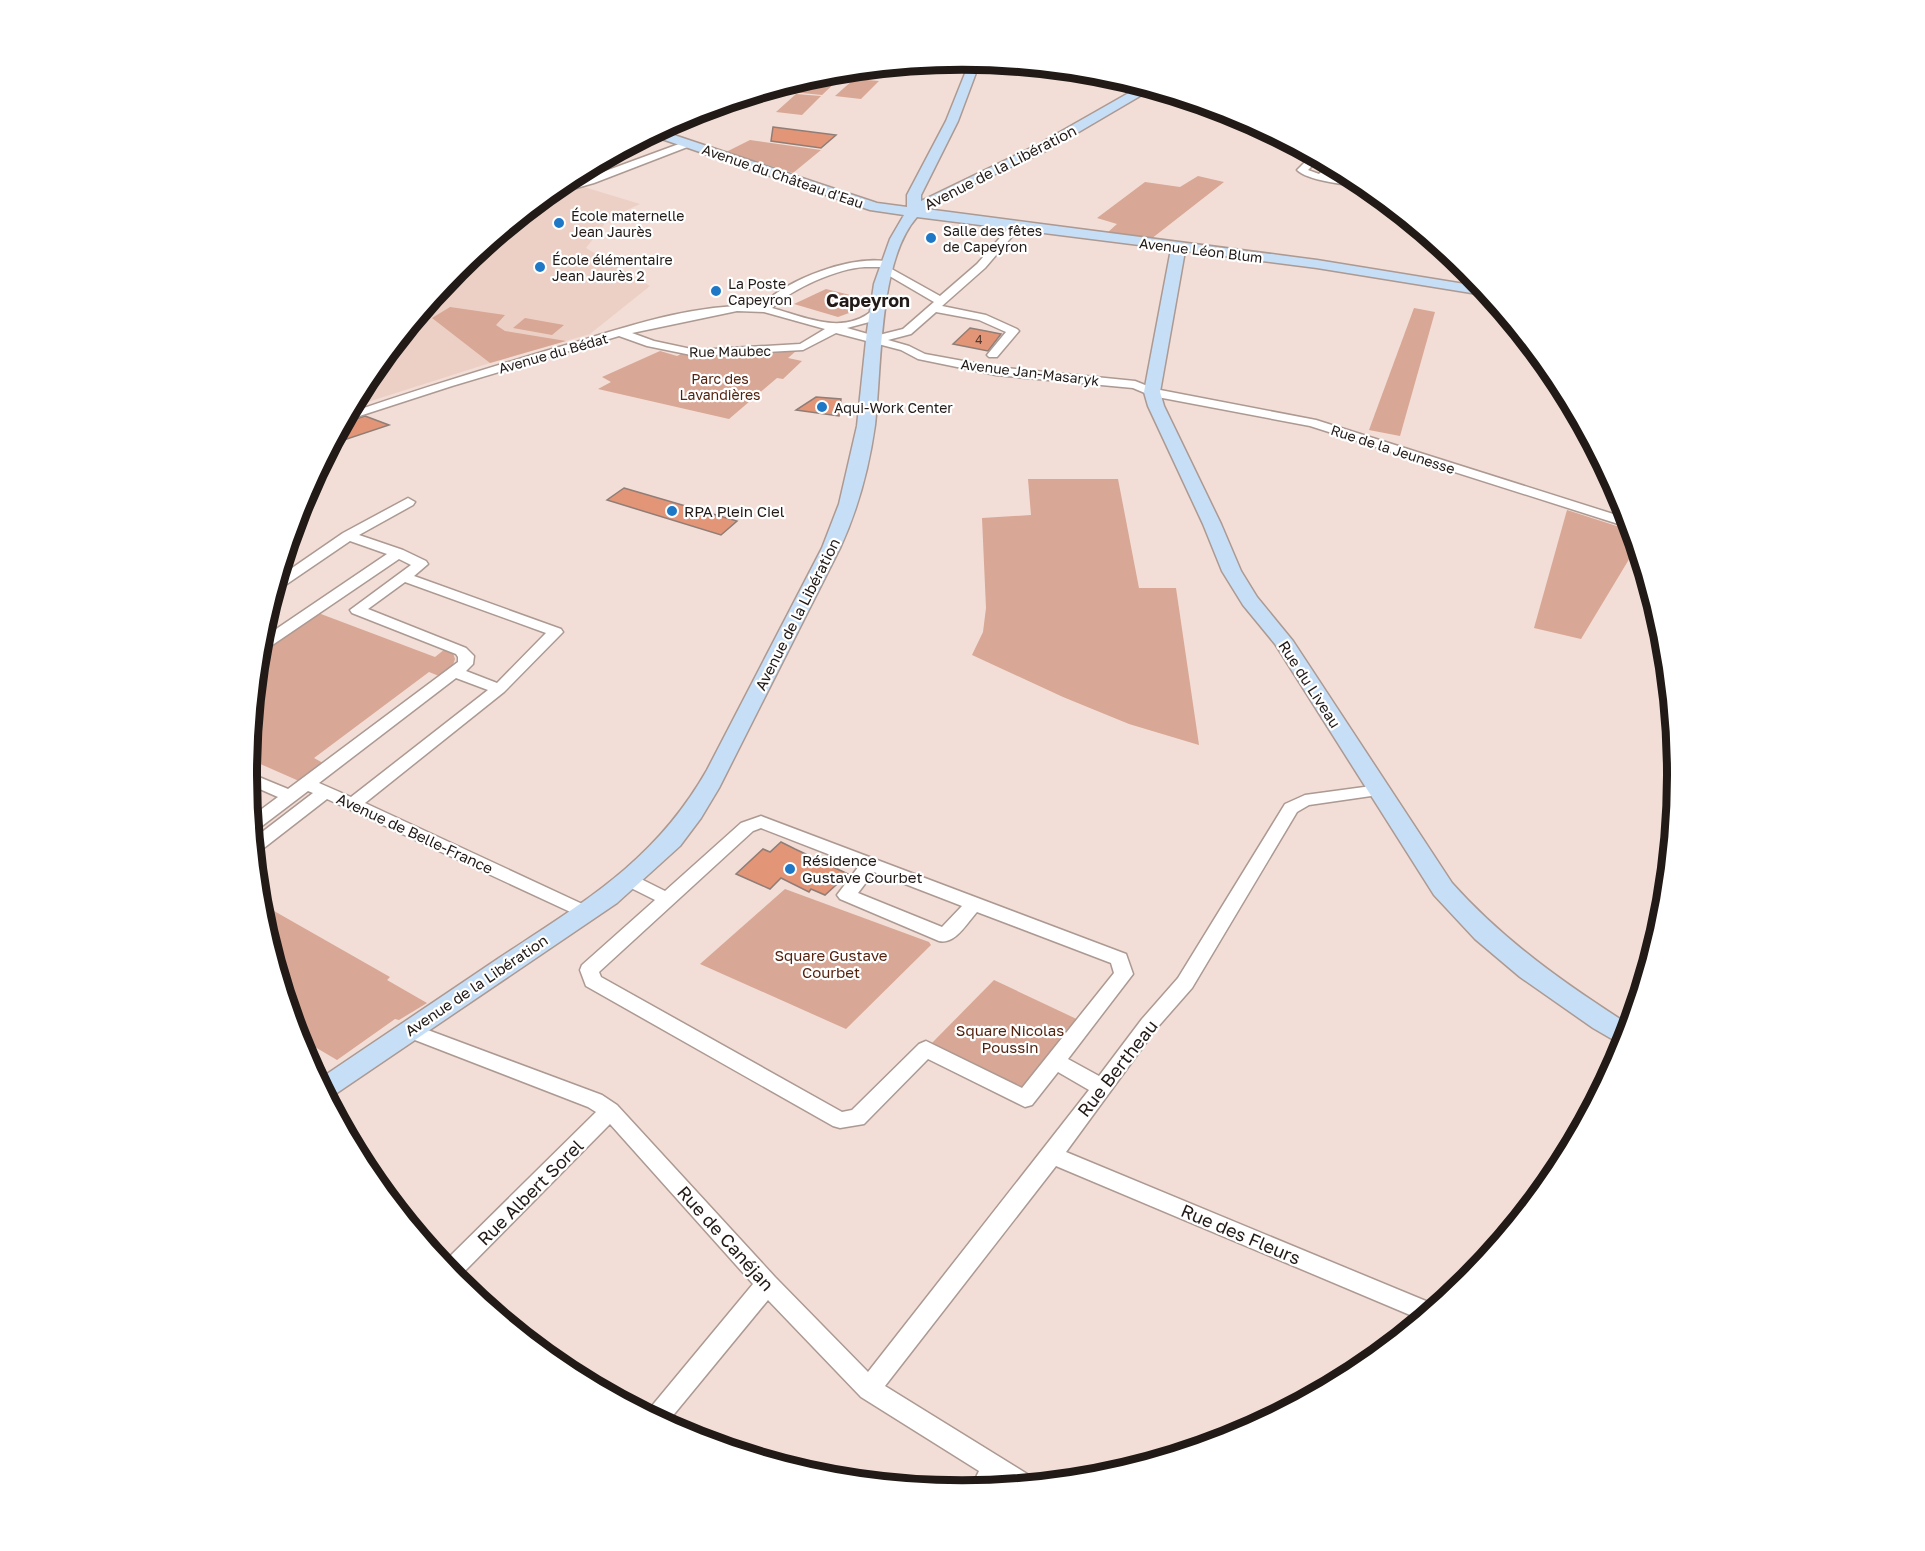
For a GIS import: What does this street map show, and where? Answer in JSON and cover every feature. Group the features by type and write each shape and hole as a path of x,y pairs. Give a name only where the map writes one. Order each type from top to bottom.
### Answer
{"street":[{"path":"914,212 914,195 952,121 971,70"},
{"name":"Avenue de la Libération","path":"329,1086 585,912 629,880 675,836 702,800 837,535 846,512 865,428 873,339 885,266 905,222 914,212 1028,155 1137,93"},
{"name":"Avenue du Château d'Eau","path":"665,137 875,207 914,212"},
{"path":"576,186 687,144"},
{"path":"1310,162 1302,170 1306,173 1338,179"},
{"path":"1322,177 1326,172"},
{"path":"922,177 930,186 958,188"},
{"name":"Avenue Léon Blum","path":"914,212 1351,269 1473,290"},
{"path":"873,339 907,332 981,266 1016,226"},
{"path":"1152,392 1179,247"},
{"path":"764,309 768,303 782,294 852,265 885,266 937,304 982,317 1013,331 993,355"},
{"name":"Avenue du Bédat","path":"358,414 448,383 621,333 706,313 737,308 764,309 836,328"},
{"name":"Rue Maubec","path":"621,333 662,347 696,353 776,350 803,347 836,328 863,321 877,312"},
{"name":"Avenue Jan-Masaryk","path":"836,328 905,348 922,357 996,371 1135,384 1152,392"},
{"name":"Rue de la Jeunesse","path":"1152,392 1312,423 1619,521"},
{"name":"Rue du Liveau","path":"1152,392 1156,406 1212,524 1216,541 1225,558 1261,617 1283,641 1443,889 1490,940 1585,1010 1619,1032"},
{"path":"286,578 348,536 408,502"},
{"path":"259,820 465,664 465,656 461,651 357,610 421,564 398,553 348,536"},
{"path":"271,640 398,553"},
{"path":"353,804 499,688 556,632 404,577"},
{"path":"455,672 499,688"},
{"path":"257,782 290,796"},
{"name":"Avenue de Belle-France","path":"306,783 585,912"},
{"name":"Rue Bertheau","path":"869,1389 1052,1155 1149,1024 1185,983 1290,808 1305,800 1379,790"},
{"path":"261,841 325,792"},
{"path":"761,822 871,864 1119,959 1124,974 1025,1100 926,1049 857,1118 840,1120 593,981 589,970 747,827 761,822"},
{"path":"871,864 846,896 945,936 974,904"},
{"path":"629,880 669,900"},
{"name":"Rue de Canéjan","path":"409,1030 595,1101 610,1111 767,1284 869,1389 988,1479"},
{"path":"1054,1061 1101,1087"},
{"name":"Rue Albert Sorel","path":"456,1265 610,1111"},
{"name":"Rue des Fleurs","path":"1052,1155 1422,1310"},
{"path":"661,1413 767,1284"}],"shaded area":[{"path":"584,187 640,204 604,221 604,225 586,248 650,286 590,334 364,403 403,346 464,277 533,216 566,193"}],"green space":[{"path":"853,80 879,81 861,99 835,96"},
{"path":"835,82 822,95 792,92"},
{"path":"796,94 821,96 802,115 776,112"},
{"path":"750,140 821,150 793,173 726,152"},
{"path":"1198,176 1224,182 1151,239 1107,233 1117,224 1097,218 1145,182 1180,187"},
{"path":"826,289 854,296 849,313 838,317 794,304"},
{"path":"450,307 505,315 496,325 505,331 566,341 490,363 432,318"},
{"path":"1414,308 1435,312 1400,436 1369,430"},
{"path":"525,318 564,325 552,335 513,328"},
{"name":"Parc des Lavandières","path":"660,351 677,356 683,353 692,355 796,351 788,358 802,361 783,379 777,378 729,419 598,389 611,382 602,377"},
{"path":"1028,479 1118,479 1139,588 1176,588 1199,745 1129,724 1063,697 972,655 983,632 986,608 982,518 1031,515"},
{"path":"1567,510 1622,528 1632,555 1581,639 1534,628"},
{"path":"313,611 435,657 445,649 453,653 455,659 453,665 439,676 429,672 314,758 323,763 299,781 258,763 259,729 271,641"},
{"name":"Square Gustave Courbet","path":"785,889 929,942 931,945 846,1029 700,964"},
{"path":"270,909 390,977 387,980 427,1003 399,1020 395,1019 337,1060 311,1045 295,1002"},
{"name":"Square Nicolas Poussin","path":"994,980 1085,1023 1025,1099 926,1049"}],"building":[{"path":"773,127 836,135 821,148 771,141"},
{"path":"970,328 1001,334 988,351 953,344"},
{"name":"Aqui-Work Center","path":"816,397 841,399 839,416 796,410"},
{"path":"365,416 389,425 343,440 354,420"},
{"name":"RPA Plein Ciel","path":"624,488 737,521 721,535 607,500"},
{"name":"Résidence Gustave Courbet","path":"781,842 848,874 825,895 811,889 809,892 781,878 770,889 736,874 763,849 770,852"}],"place":[{"name":"École maternelle Jean Jaurès","path":"559,223"},
{"name":"Salle des fêtes de Capeyron","path":"931,238"},
{"name":"École élémentaire Jean Jaurès 2","path":"540,267"},
{"name":"La Poste Capeyron","path":"716,291"},
{"name":"Aqui-Work Center","path":"822,407"},
{"name":"RPA Plein Ciel","path":"672,511"},
{"name":"Résidence Gustave Courbet","path":"790,869"}],"district":[{"name":"Capeyron","path":"868,300"}]}
